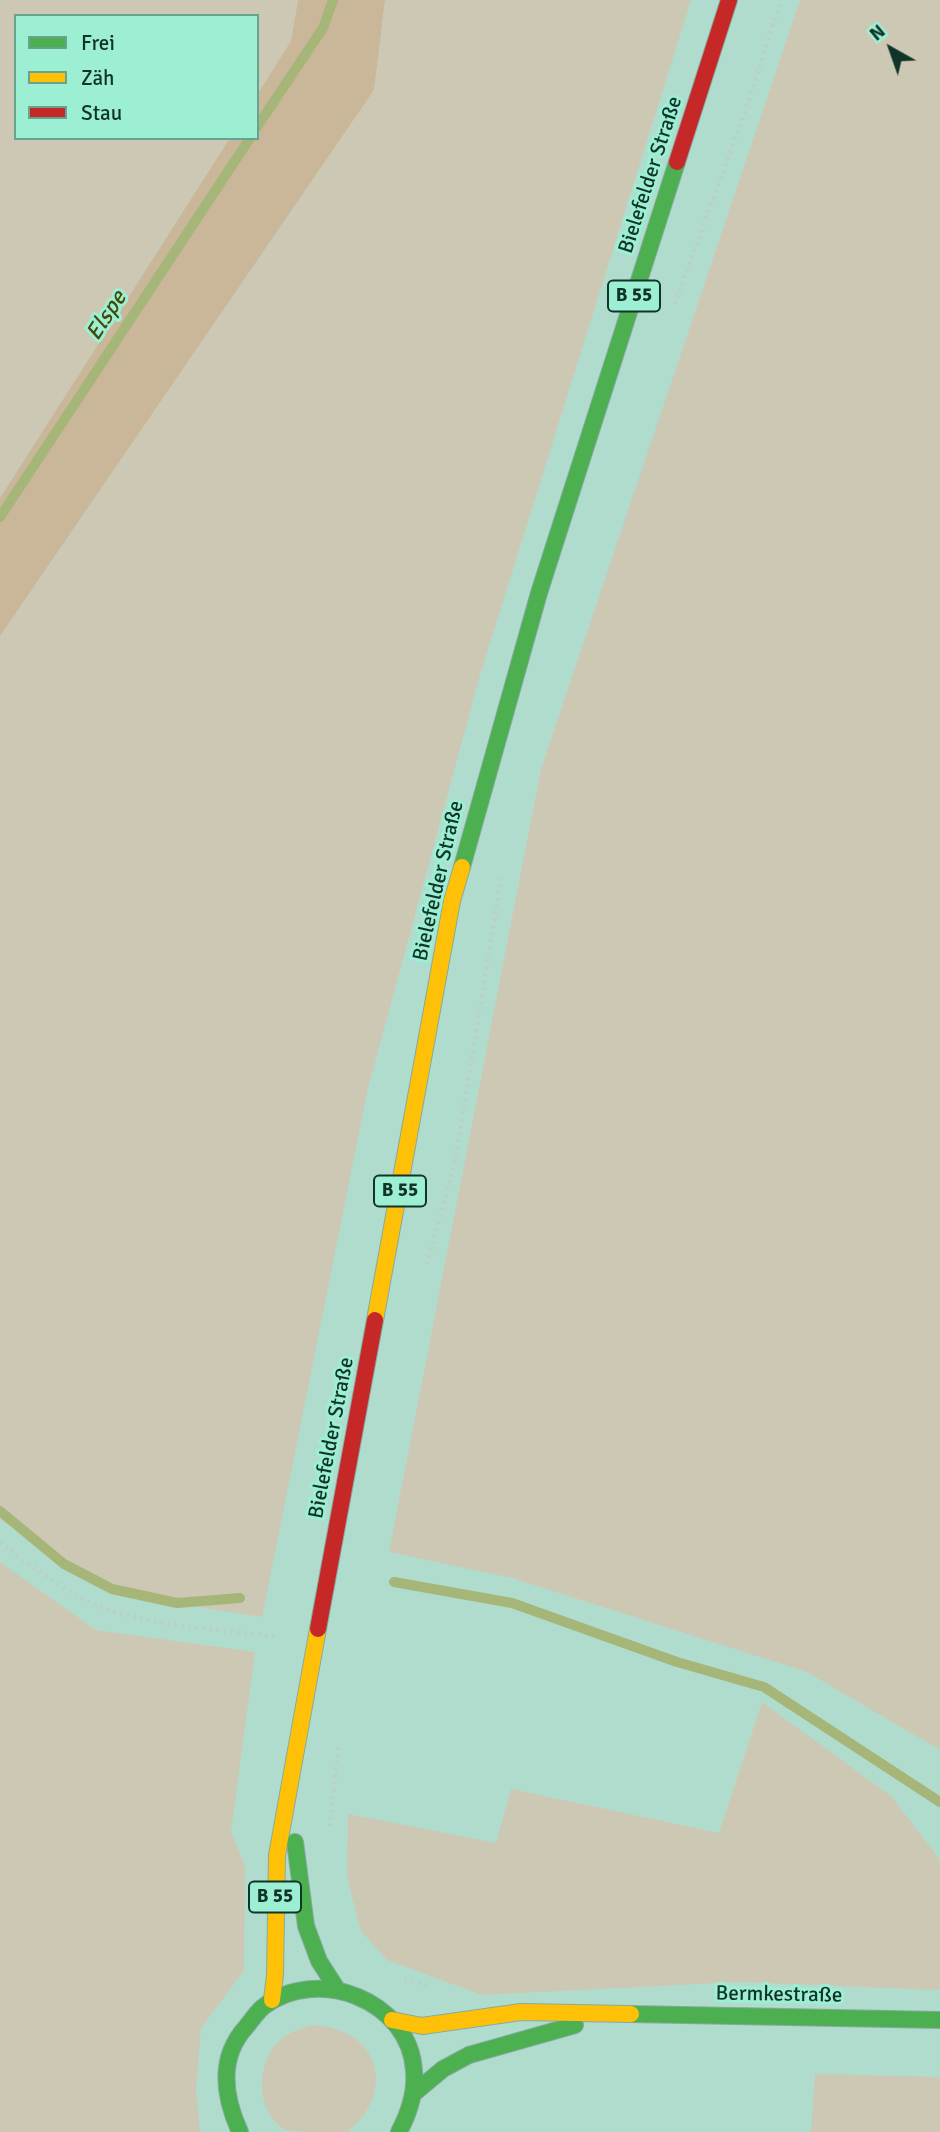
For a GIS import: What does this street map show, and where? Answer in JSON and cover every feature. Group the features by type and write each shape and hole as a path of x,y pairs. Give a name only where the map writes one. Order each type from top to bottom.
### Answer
{"main road":[{"name":"Bielefelder Straße","path":"288,1795 314,1641 389,1253 452,901 539,593 729,0"},
{"name":"B 55","path":"288,1795 306,1926 319,1961 337,1989"},
{"name":"B 55","path":"272,2000 275,1975 277,1855 288,1795"},
{"path":"240,2132 229,2109 225,2078 232,2047 248,2020 272,2000 302,1989 324,1986 367,1999 393,2021 410,2050 415,2080 411,2109 400,2132"},
{"name":"Bermkestraße","path":"393,2021 422,2026 521,2012 940,2020"},
{"path":"413,2094 443,2069 469,2055 618,2013"}],"path":[{"path":"674,305 750,97 781,0"},
{"path":"427,1265 454,1166 501,877"},
{"path":"0,1543 63,1588 117,1613 161,1622 314,1641"},
{"path":"330,1830 339,1742"},
{"path":"401,1978 435,1988 444,2000 451,2022"}],"shaded area":[{"path":"0,0 298,0 291,41 259,92 259,14 14,14 14,140 229,140 0,498"},
{"path":"298,0 385,0 374,90 0,636 0,498 229,140 259,140 259,92 291,41"},
{"path":"385,0 691,0 480,675 367,1092 262,1617 135,1597 36,1544 0,1519 0,636 374,90"},
{"path":"800,0 940,0 940,1750 807,1672 512,1578 389,1552 541,769"},
{"path":"0,1562 96,1630 255,1652 231,1832 245,1866 244,1971 201,2028 196,2090 200,2132 0,2132"},
{"path":"762,1702 891,1796 940,1860 940,1990 738,1982 482,1995 387,1960 361,1931 347,1878 348,1814 496,1843 511,1789 719,1833"},
{"path":"313,2025 335,2029 353,2037 366,2049 374,2064 376,2080 373,2098 364,2115 348,2132 288,2131 277,2124 264,2102 263,2076 271,2051 286,2035"},
{"path":"815,2074 940,2077 940,2132 811,2132"}],"waterway":[{"name":"Elspe","path":"259,124 323,28 333,0"},
{"name":"Elspe","path":"0,517 249,140"},
{"path":"0,1511 64,1564 112,1589 177,1603 240,1598"},
{"path":"394,1582 512,1603 677,1662 764,1687 940,1802"}],"traffic: fast":[{"path":"462,867 539,593 677,162"},
{"path":"295,1842 306,1926 319,1961 337,1989"},
{"path":"240,2132 227,2092 228,2065 237,2039 263,2007 285,1995 309,1989 333,1990 357,1997 379,2008 396,2025 409,2046 414,2071 411,2103 399,2132"},
{"path":"631,2014 940,2020"},
{"path":"413,2094 443,2069 469,2055 575,2025"}],"traffic: slow":[{"path":"375,1320 452,901 462,867"},
{"path":"272,2000 275,1975 277,1855 318,1629"},
{"path":"392,2020 422,2026 521,2012 631,2014"}],"traffic: jam":[{"path":"677,162 729,0"},
{"path":"318,1629 375,1320"}]}
